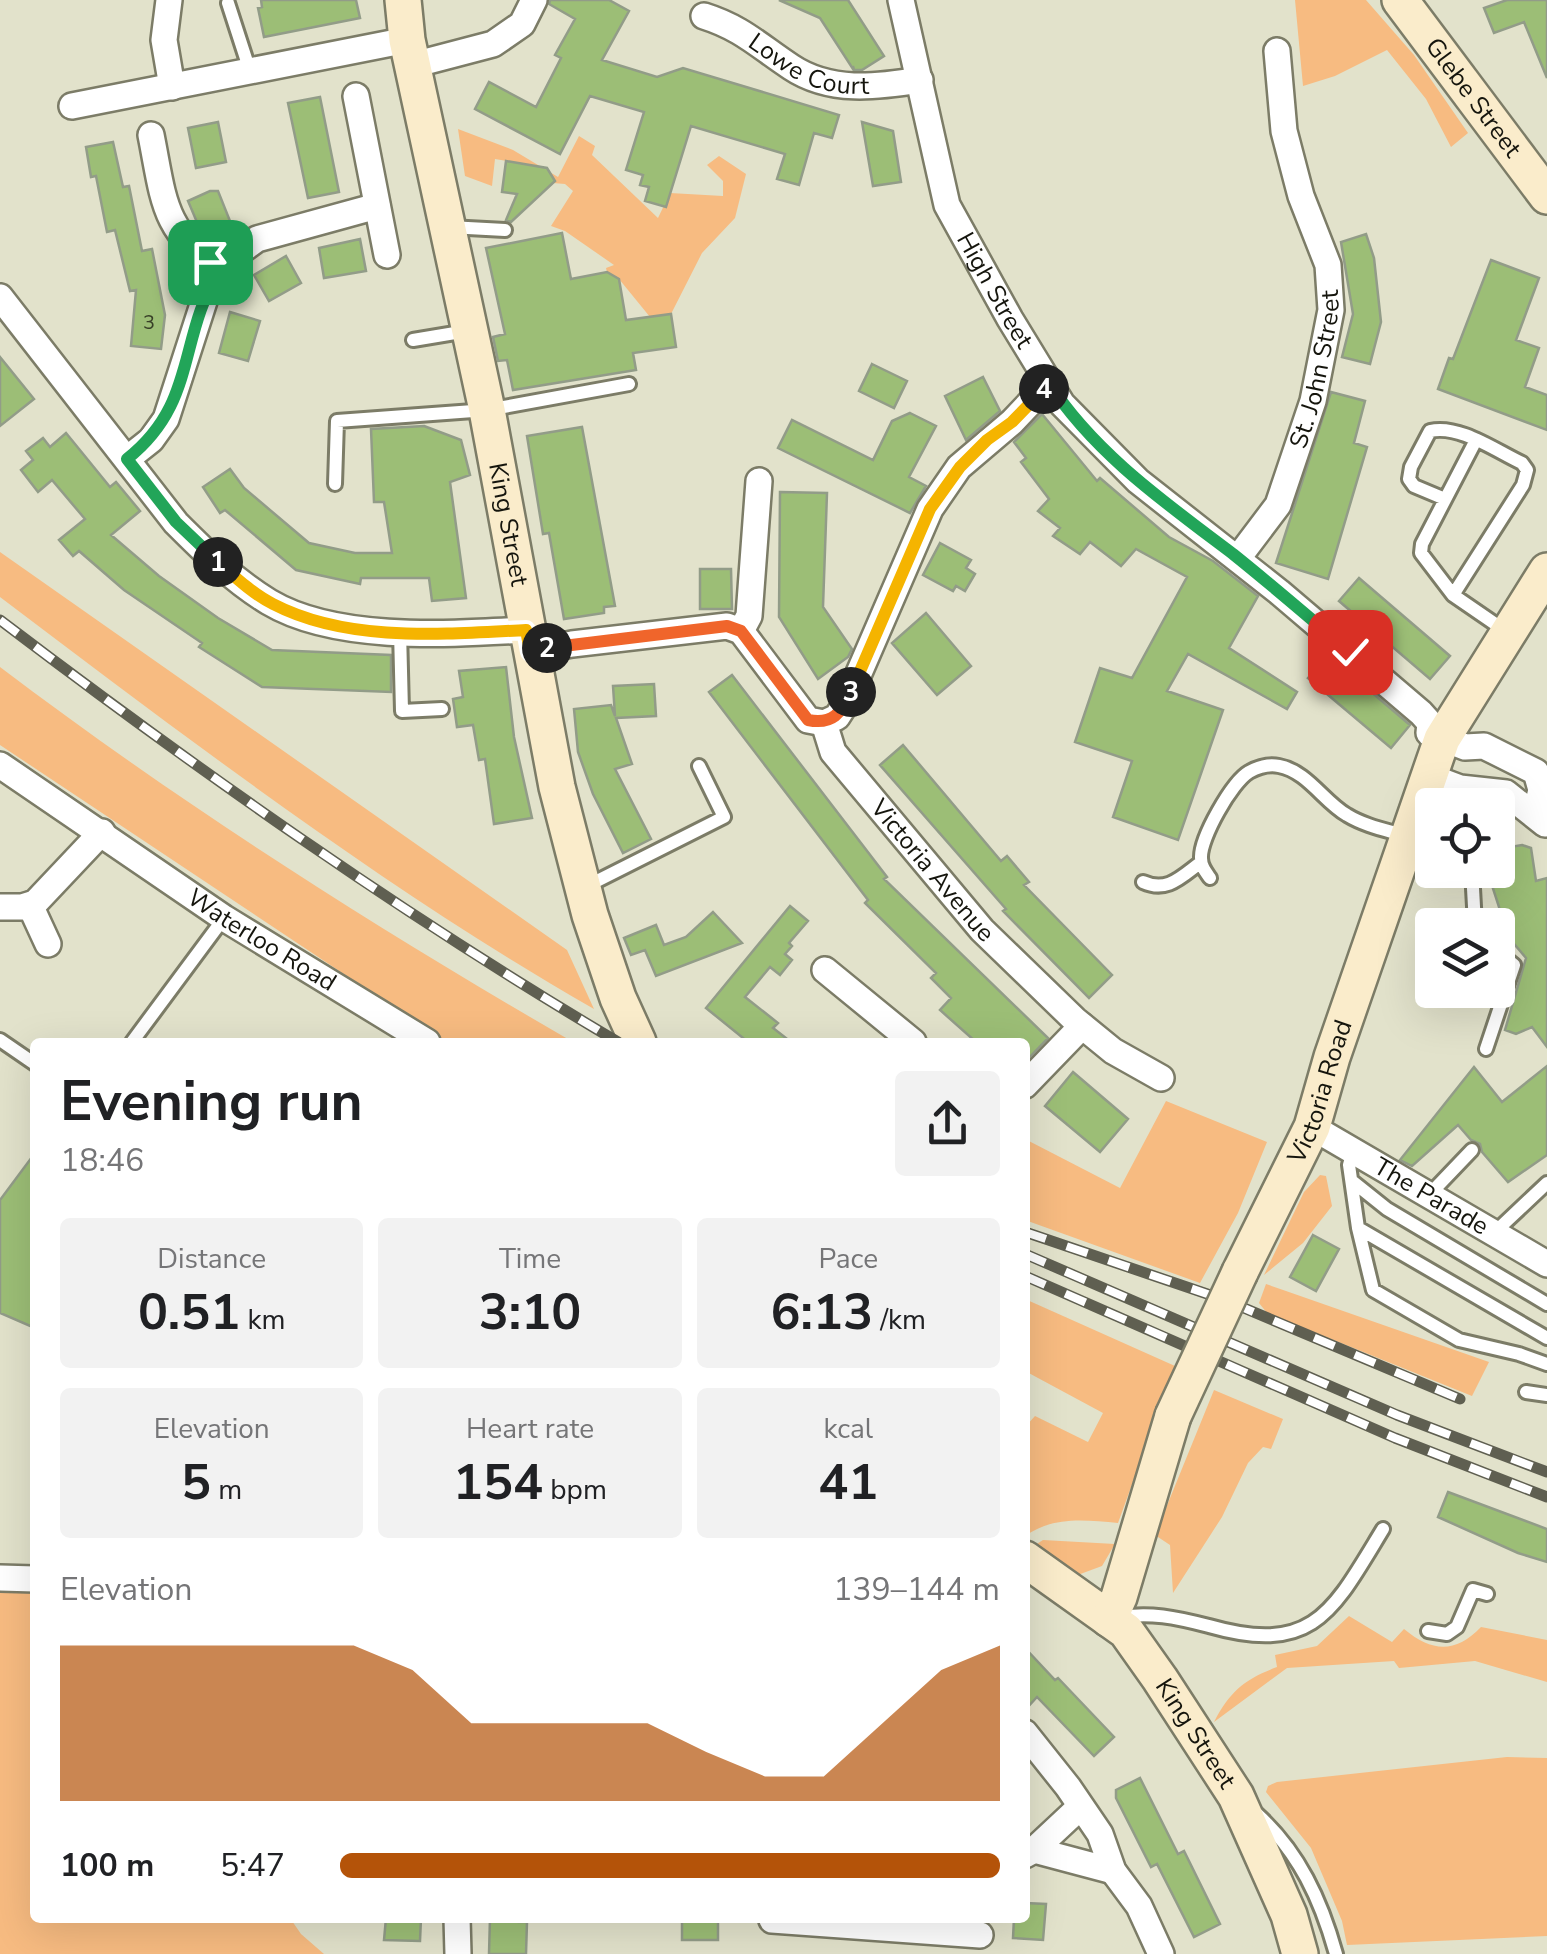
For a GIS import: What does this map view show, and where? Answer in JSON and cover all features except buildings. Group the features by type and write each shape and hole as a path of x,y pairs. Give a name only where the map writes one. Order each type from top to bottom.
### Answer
{"street":[{"path":"170,0 164,40 172,87"},
{"name":"King Street","path":"402,0 487,410 557,787 606,964 636,1038"},
{"path":"72,106 250,72 493,44 522,24 534,0"},
{"name":"High Street","path":"902,0 947,205 1062,404 1138,481 1238,558 1431,726"},
{"name":"Glebe Street","path":"1400,0 1546,191"},
{"name":"Lowe Court","path":"704,16 736,28 794,69 818,79 844,86 874,87 920,80"},
{"name":"St. John Street","path":"1238,558 1278,506 1312,401 1331,310 1328,265 1301,196 1284,131 1277,52"},
{"path":"356,96 387,256"},
{"path":"151,135 170,220 191,249 220,270"},
{"path":"127,459 150,440 166,419 207,292 220,270 240,249 258,239 377,206"},
{"path":"0,297 202,550 270,603 325,623 528,642 606,640 727,626 741,631 749,616 759,481"},
{"path":"824,723 837,717 846,703 930,509 960,467 1049,383"},
{"name":"Victoria Road","path":"1450,788 1431,726 1506,632 1547,571"},
{"name":"Victoria Avenue","path":"741,631 808,720 824,723 833,752 982,930 1082,1026 1113,1051 1161,1078"},
{"path":"1431,726 1464,747 1484,746 1536,772 1541,820"},
{"name":"Waterloo Road","path":"0,765 224,918 420,1038"},
{"path":"1515,800 1541,820"},
{"name":"Victoria Road","path":"1109,1619 1173,1416 1312,1127 1332,1057 1408,837 1415,829"},
{"path":"0,907 30,904 48,892 102,832"},
{"path":"30,904 48,944"},
{"path":"825,970 908,1038"},
{"path":"1030,1080 1082,1026"},
{"name":"The Parade","path":"1312,1127 1547,1264"},
{"name":"King Street","path":"1030,1563 1126,1631 1236,1796 1289,1915 1300,1954"},
{"path":"0,1578 30,1579"},
{"path":"1030,1740 1100,1834 1113,1871 1139,1906 1162,1954"},
{"path":"1030,1853 1080,1807"},
{"path":"1030,1853 1113,1871"},
{"path":"457,1923 458,1954"},
{"path":"814,1923 980,1935"}],"lane":[{"path":"228,3 250,72"},
{"path":"447,227 505,230"},
{"path":"414,340 470,330"},
{"path":"335,484 336,421 487,410 629,384"},
{"path":"1445,500 1414,486 1409,479 1430,431 1442,428 1476,440 1522,463 1526,470 1523,484 1453,594"},
{"path":"1476,440 1422,544 1422,553 1453,594 1506,632"},
{"path":"400,631 402,710 442,709"},
{"path":"1210,878 1200,863 1208,831 1236,784 1248,772 1267,765 1284,766 1304,778 1343,813 1358,821 1408,837"},
{"path":"583,888 724,817 699,766"},
{"path":"1144,882 1157,888 1168,886 1200,863"},
{"path":"135,1038 224,918"},
{"path":"1486,1049 1500,1008"},
{"path":"0,1040 30,1061"},
{"path":"1430,1195 1472,1150"},
{"path":"1353,1151 1349,1164 1372,1290 1459,1340 1547,1364"},
{"path":"1352,1180 1387,1209 1547,1304"},
{"path":"1494,1233 1547,1183"},
{"path":"1358,1228 1547,1338"},
{"path":"1526,1392 1547,1394"},
{"path":"1109,1619 1133,1614 1172,1616 1229,1632 1272,1637 1308,1628 1329,1611 1383,1529"},
{"path":"1428,1630 1447,1634 1456,1627 1473,1590 1487,1594"},
{"path":"1236,1796 1276,1830 1293,1856 1322,1905 1336,1954"}],"shaded area":[{"path":"1295,0 1366,0 1414,55 1468,133 1451,147 1426,99 1387,50 1335,76 1303,86"},
{"path":"458,129 513,150 558,177 579,136 595,146 592,155 658,218 670,193 723,196 723,181 707,165 719,156 746,174 735,218 702,253 671,314 650,317 619,279 607,272 606,268 614,265 565,231 551,226 573,191 565,184 553,183 553,178 539,172 537,166 495,159 492,186 465,176"},
{"path":"0,552 567,950 594,1009 365,864 0,597"},
{"path":"0,667 281,864 566,1038 440,1038 0,745"},
{"path":"1166,1101 1267,1142 1238,1213 1200,1283 1030,1222 1030,1142 1120,1188"},
{"path":"1320,1175 1326,1176 1332,1206 1303,1243 1264,1275 1304,1192"},
{"path":"1266,1284 1489,1362 1472,1396 1267,1313 1259,1303"},
{"path":"1030,1301 1175,1366 1118,1523 1058,1522 1030,1533 1030,1422 1035,1416 1088,1442 1103,1413 1030,1374"},
{"path":"1214,1390 1283,1419 1271,1449 1263,1447 1248,1463 1222,1517 1173,1593 1170,1545 1155,1535"},
{"path":"1043,1540 1115,1544 1102,1566 1075,1576 1030,1548"},
{"path":"0,1585 30,1586 30,1923 293,1923 324,1954 0,1954"},
{"path":"1349,1616 1392,1642 1404,1629 1434,1646 1453,1646 1481,1627 1547,1640 1547,1682 1475,1661 1399,1668 1394,1661 1287,1668 1214,1722 1240,1687 1277,1667 1275,1655 1317,1646"},
{"path":"1507,1757 1547,1758 1547,1936 1347,1945 1342,1921 1311,1848 1266,1792 1268,1786"}],"railway":[{"path":"0,620 303,840 459,944 611,1038"},
{"path":"1030,1234 1225,1300 1460,1399"},
{"path":"1030,1256 1397,1415 1547,1472"},
{"path":"1030,1278 1395,1438 1547,1497"}],"route":[{"path":"210,262 220,270 203,303 172,405 160,428 127,459 202,550 270,603 296,614 325,623 375,630 467,634 526,630 530,652 727,626 741,631 808,720 824,723 837,717 846,703 930,509 960,467 1028,407 1049,383 1062,404 1138,481 1350,652"}]}
